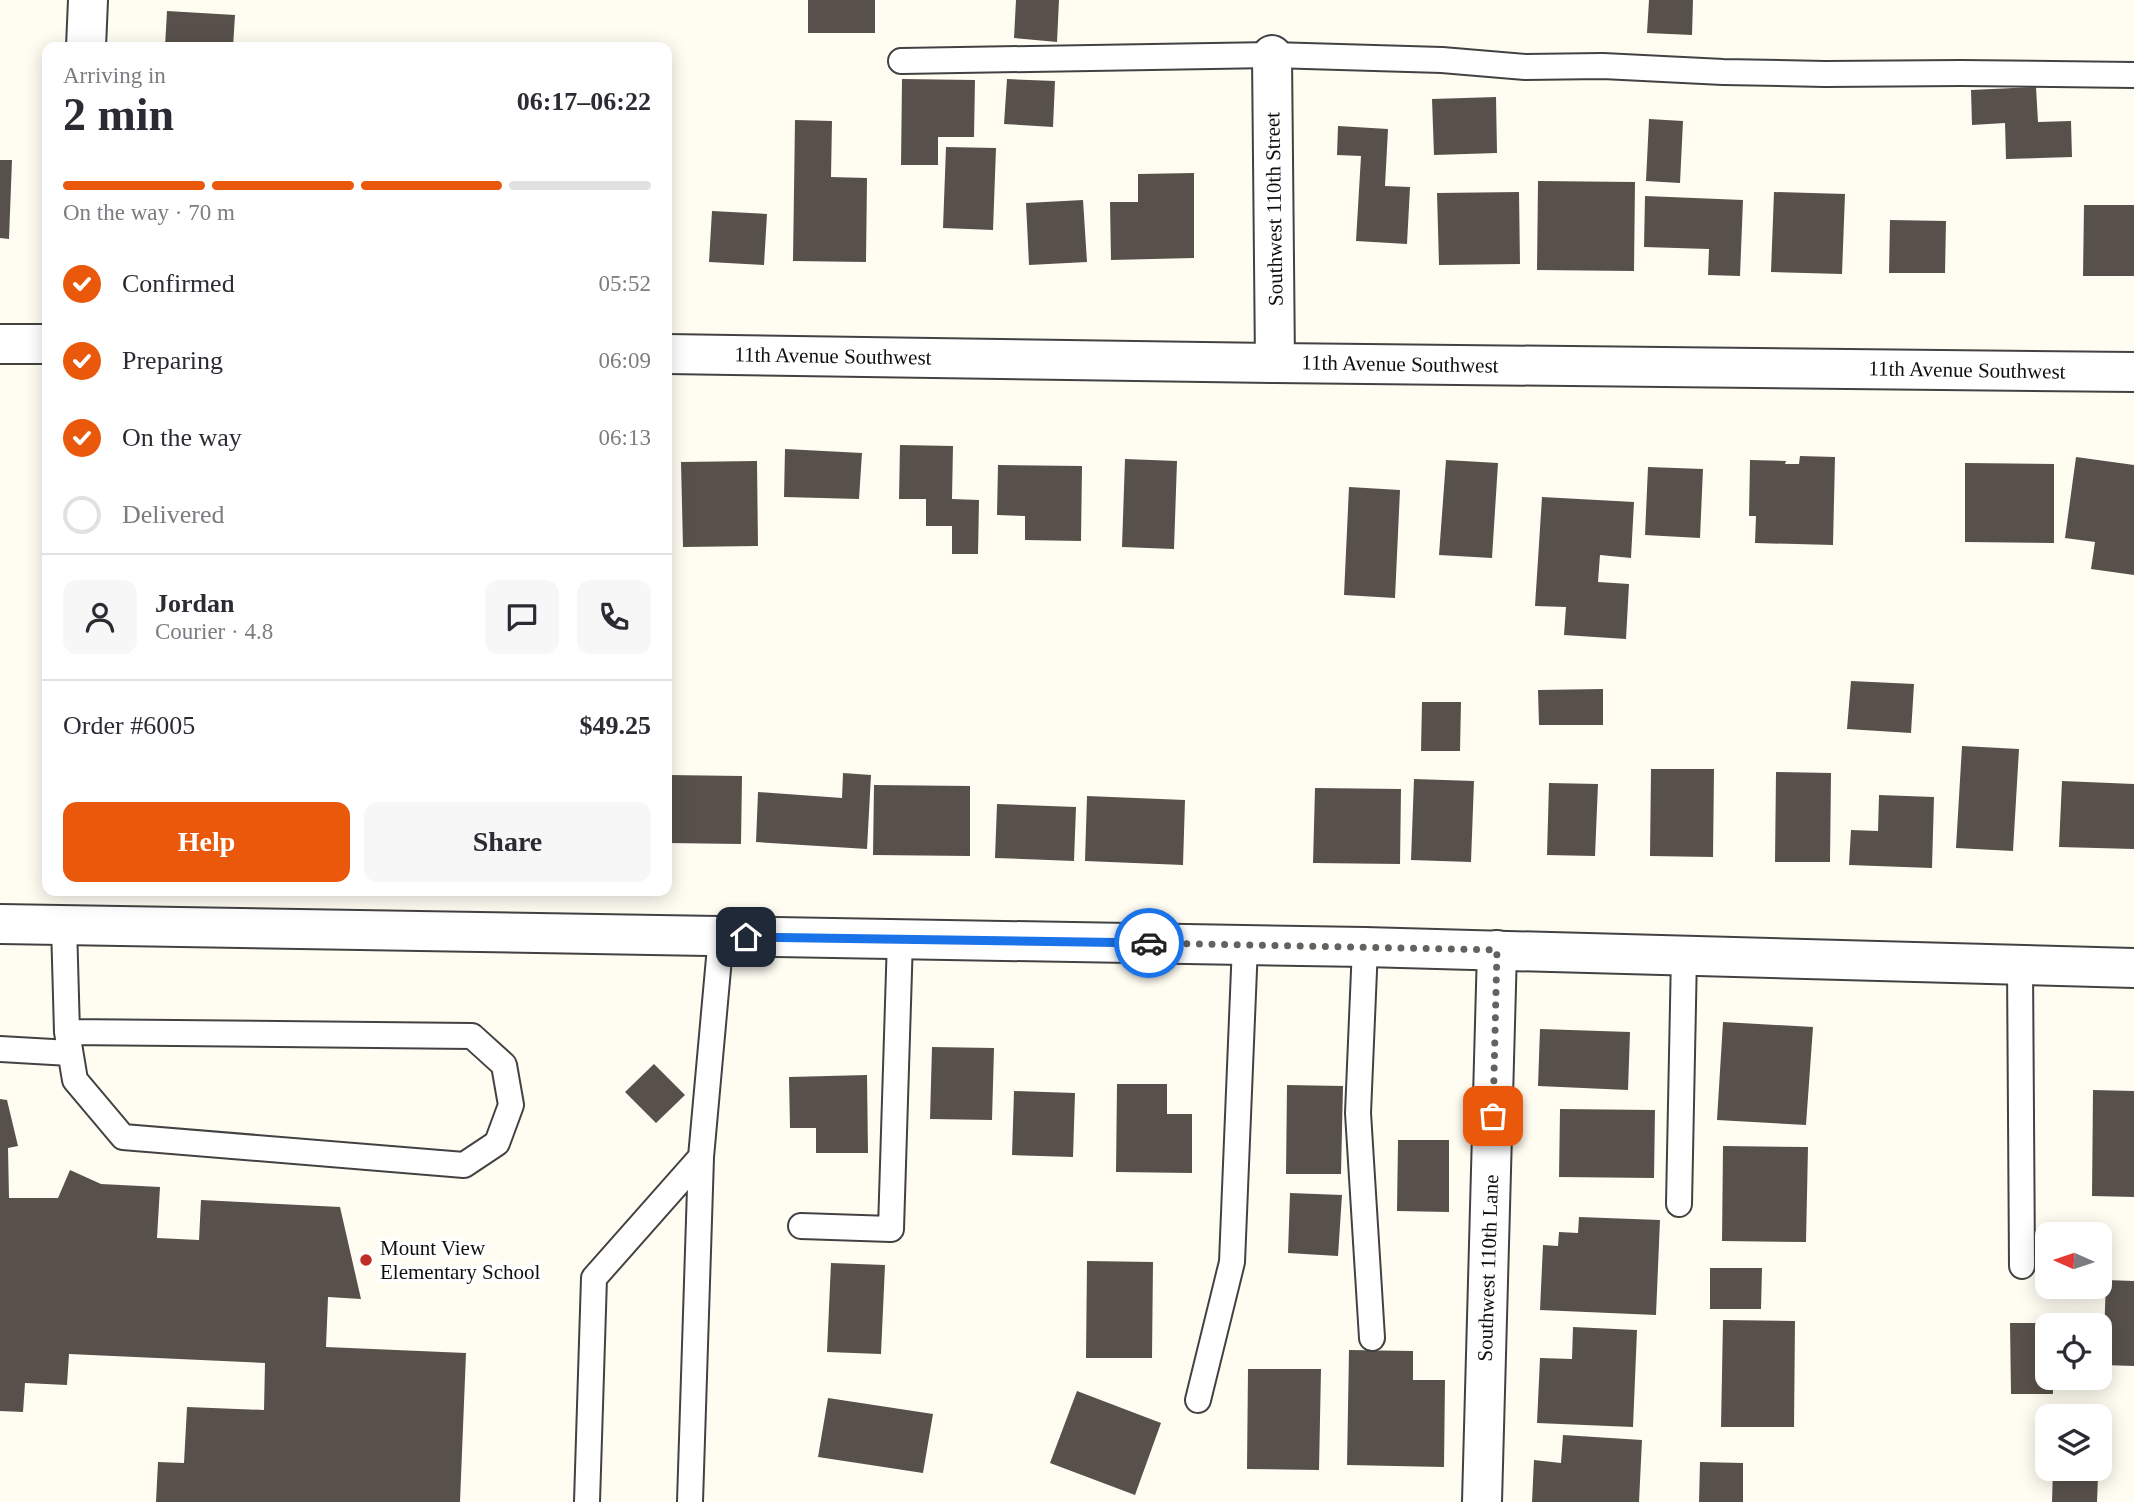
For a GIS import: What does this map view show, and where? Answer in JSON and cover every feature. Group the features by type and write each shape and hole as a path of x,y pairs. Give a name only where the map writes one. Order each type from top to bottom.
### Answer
{"street":[{"path":"86,42 88,0"},
{"name":"Southwest 110th Street","path":"1272,55 1275,363"},
{"path":"0,344 42,344"},
{"name":"11th Avenue Southwest","path":"672,354 2134,372"},
{"path":"0,924 64,908 721,936 1365,947 2134,968"},
{"name":"Southwest 110th Lane","path":"1482,1502 1497,950"}],"lane":[{"path":"901,61 1272,55 1736,72 2134,75"},
{"path":"0,1049 68,1042 472,1037 504,1065 511,1105 497,1143 464,1165 123,1137 75,1080 68,1042 64,908"},
{"path":"690,1502 701,1157 721,936"},
{"path":"801,1226 891,1229 900,939"},
{"path":"1198,1400 1232,1262 1245,945"},
{"path":"1365,947 1358,1113 1371,1338"},
{"path":"1679,1205 1684,955"},
{"path":"2020,965 2022,1266"},
{"path":"587,1502 594,1278 701,1157"}],"building":[{"path":"808,0 875,0 875,33 808,33"},
{"path":"1016,0 1059,0 1057,42 1014,38"},
{"path":"1649,0 1693,0 1692,35 1647,33"},
{"path":"167,11 235,15 233,42 165,42"},
{"path":"902,79 975,80 974,137 938,137 938,165 901,165"},
{"path":"1007,79 1055,81 1053,127 1004,124"},
{"path":"2036,87 2038,122 2071,121 2072,157 2006,159 2005,123 1972,125 1971,90"},
{"path":"1496,97 1497,153 1434,155 1432,99"},
{"path":"1649,119 1683,121 1680,183 1646,181"},
{"path":"795,120 832,121 831,177 867,178 866,262 793,261"},
{"path":"1338,126 1388,129 1385,186 1410,187 1407,244 1356,241 1361,156 1337,155"},
{"path":"946,147 996,148 993,230 943,228"},
{"path":"0,160 12,160 9,239 0,238"},
{"path":"1194,173 1194,258 1111,260 1110,202 1138,202 1138,174"},
{"path":"1538,181 1635,182 1634,271 1537,270"},
{"path":"1519,192 1520,264 1439,265 1437,193"},
{"path":"1774,192 1845,194 1842,274 1771,272"},
{"path":"1645,196 1743,200 1740,276 1708,275 1709,249 1644,247"},
{"path":"1083,200 1087,262 1029,265 1026,203"},
{"path":"2084,205 2134,205 2134,276 2083,276"},
{"path":"712,211 767,214 764,265 709,262"},
{"path":"1890,220 1946,221 1945,273 1889,273"},
{"path":"900,445 953,446 952,499 979,500 978,554 952,554 952,526 926,526 926,499 899,499"},
{"path":"785,449 862,453 859,499 784,497"},
{"path":"1800,456 1835,457 1833,545 1755,543 1756,516 1749,516 1750,460 1799,464"},
{"path":"2076,457 2134,465 2134,575 2091,569 2095,542 2065,538"},
{"path":"1125,459 1177,461 1174,549 1122,547"},
{"path":"1446,460 1498,463 1492,558 1439,555"},
{"path":"757,461 758,546 683,547 681,462"},
{"path":"1965,463 2054,464 2054,543 1965,542"},
{"path":"998,465 1082,466 1081,541 1025,540 1025,516 997,515"},
{"path":"1648,467 1703,469 1700,538 1645,535"},
{"path":"1349,487 1400,490 1395,598 1344,595"},
{"path":"1542,497 1634,502 1631,558 1600,555 1598,582 1629,584 1626,639 1564,635 1566,607 1535,606"},
{"path":"1851,681 1914,684 1911,733 1847,729"},
{"path":"1603,689 1603,725 1539,725 1538,690"},
{"path":"1422,702 1461,702 1460,751 1421,751"},
{"path":"1962,746 2019,749 2013,851 1956,848"},
{"path":"1651,769 1714,769 1713,857 1650,856"},
{"path":"1776,772 1831,773 1830,862 1775,862"},
{"path":"843,773 871,775 867,849 756,842 758,792 842,798"},
{"path":"672,775 742,776 741,844 672,843"},
{"path":"1414,779 1474,781 1471,862 1411,860"},
{"path":"2062,781 2134,784 2134,849 2059,847"},
{"path":"1549,783 1598,784 1595,856 1547,855"},
{"path":"874,785 970,786 970,856 873,855"},
{"path":"1315,788 1401,789 1400,864 1313,863"},
{"path":"1879,795 1934,797 1932,868 1849,865 1851,830 1878,831"},
{"path":"1087,796 1185,800 1183,865 1085,861"},
{"path":"997,804 1076,807 1074,861 995,858"},
{"path":"1723,1022 1813,1027 1806,1125 1717,1120"},
{"path":"1540,1029 1630,1032 1628,1090 1538,1086"},
{"path":"932,1047 994,1048 992,1120 930,1119"},
{"path":"654,1064 685,1095 656,1123 625,1092"},
{"path":"867,1075 868,1153 816,1153 816,1128 790,1128 789,1077"},
{"path":"1117,1084 1167,1084 1167,1114 1192,1114 1192,1173 1116,1172"},
{"path":"1287,1085 1343,1086 1341,1174 1286,1174"},
{"path":"2093,1090 2134,1091 2134,1197 2092,1196"},
{"path":"1014,1091 1075,1093 1073,1157 1012,1155"},
{"path":"0,1099 7,1100 18,1146 8,1148 9,1198 58,1198 70,1170 101,1184 160,1187 157,1238 199,1240 201,1200 340,1207 361,1299 328,1297 326,1347 466,1353 460,1502 156,1502 158,1462 184,1463 187,1407 264,1410 265,1363 69,1354 67,1385 25,1383 23,1412 0,1411"},
{"path":"1560,1109 1655,1110 1654,1178 1559,1177"},
{"path":"1398,1140 1449,1140 1449,1212 1397,1211"},
{"path":"1723,1146 1808,1147 1806,1242 1722,1241"},
{"path":"1290,1193 1342,1195 1338,1256 1288,1253"},
{"path":"1579,1217 1660,1220 1656,1315 1540,1310 1543,1245 1558,1246 1559,1232 1578,1233"},
{"path":"1087,1261 1153,1262 1152,1358 1086,1358"},
{"path":"831,1263 885,1265 881,1354 827,1352"},
{"path":"1710,1268 1762,1268 1761,1309 1710,1309"},
{"path":"2112,1280 2134,1281 2134,1366 2112,1365 2112,1313 2105,1313 2105,1299 2112,1299"},
{"path":"1723,1320 1795,1321 1794,1427 1721,1427"},
{"path":"2010,1323 2035,1323 2035,1390 2053,1390 2053,1394 2011,1394"},
{"path":"1573,1327 1637,1330 1633,1427 1537,1423 1540,1358 1572,1359"},
{"path":"1349,1350 1413,1351 1413,1380 1445,1380 1444,1467 1347,1465"},
{"path":"1248,1369 1321,1369 1319,1470 1247,1469"},
{"path":"1077,1391 1161,1423 1135,1495 1050,1463"},
{"path":"828,1398 933,1414 923,1473 818,1457"},
{"path":"1563,1435 1642,1440 1639,1502 1532,1502 1534,1460 1561,1463"},
{"path":"1700,1462 1743,1463 1743,1502 1699,1502"},
{"path":"2053,1481 2098,1481 2097,1502 2052,1502"}],"way so far":[{"path":"1149,943 1497,950 1493,1116"}],"place":[{"name":"Mount View Elementary School","path":"366,1260"}],"route":[{"path":"746,937 1149,943"}]}
